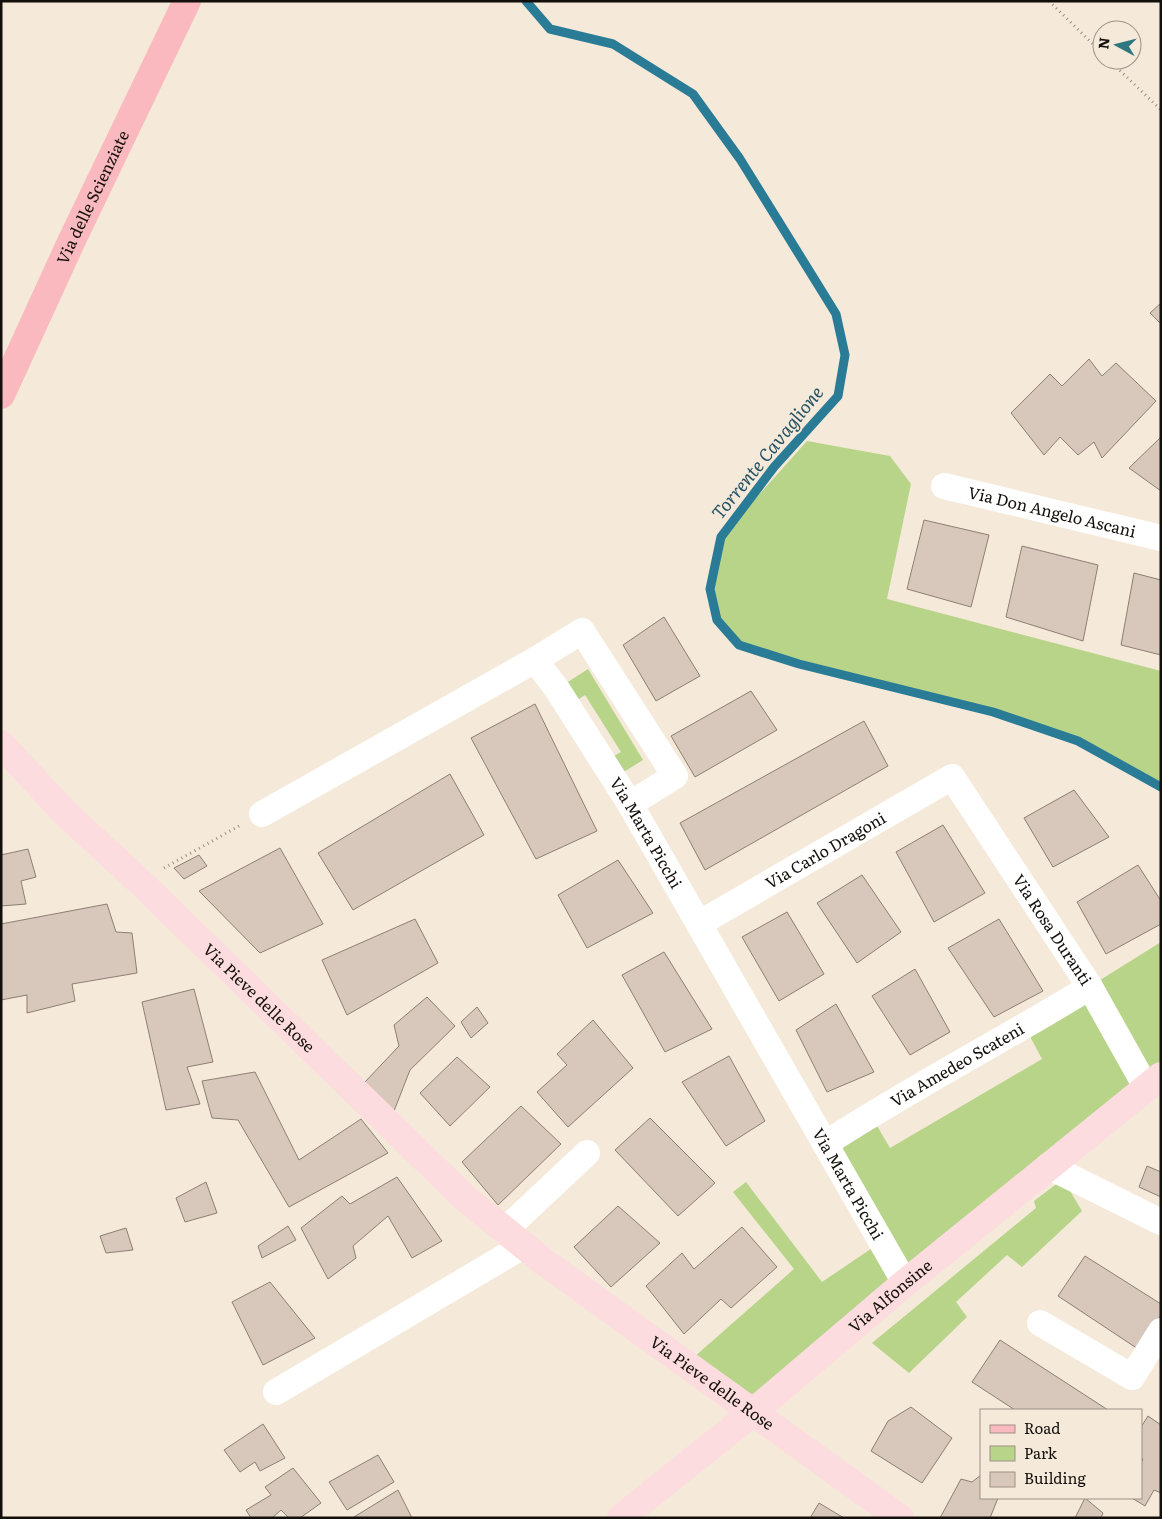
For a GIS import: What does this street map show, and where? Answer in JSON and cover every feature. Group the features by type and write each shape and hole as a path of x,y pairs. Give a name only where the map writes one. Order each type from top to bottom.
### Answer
{"main road":[{"name":"Via delle Scienziate","path":"1,395 72,240 187,1"}],"street":[{"name":"Via Don Angelo Ascani","path":"944,486 1161,538"},
{"path":"262,814 535,660 582,631 675,776 630,804"},
{"name":"Via Marta Picchi","path":"535,660 557,689 630,804 905,1283"},
{"name":"Via Pieve delle Rose","path":"1,744 66,814 139,881 465,1198 514,1238 752,1413 900,1518"},
{"name":"Via Carlo Dragoni","path":"700,923 952,777"},
{"name":"Via Rosa Duranti","path":"952,777 1153,1081"},
{"name":"Via Amedeo Scateni","path":"825,1144 870,1114 1025,1027 1090,987"},
{"name":"Via Alfonsine","path":"621,1518 752,1413 905,1283 1153,1081"},
{"path":"276,1392 514,1238 586,1153"},
{"path":"1048,1166 1161,1222"},
{"path":"1040,1323 1132,1378 1161,1331"}],"path":[{"path":"1049,1 1092,43"},
{"path":"1119,70 1161,110"},
{"path":"139,881 262,814"}],"green space":[{"path":"807,441 890,456 911,484 887,599 1161,671 1161,787 1078,741 993,712 799,664 739,645 717,620 710,589 721,537"},
{"path":"588,669 643,760 614,778 603,762 621,752 585,695 568,706 557,689"},
{"path":"1161,942 1161,1076 752,1413 685,1365 794,1269 733,1192 746,1182 822,1282 881,1242 825,1144 870,1114 890,1148 1042,1059 1025,1027"},
{"path":"1063,1179 1082,1211 1022,1267 1007,1255 956,1302 967,1317 909,1373 872,1343 1036,1208 1034,1201"}],"building":[{"path":"1161,303 1161,324 1150,313"},
{"path":"1089,359 1102,376 1116,363 1156,401 1102,458 1094,442 1078,455 1060,437 1044,455 1011,413 1050,374 1062,386"},
{"path":"1161,437 1161,491 1129,468"},
{"path":"924,520 989,535 971,607 907,589"},
{"path":"1022,546 1098,565 1083,641 1006,617"},
{"path":"1134,573 1161,580 1161,655 1121,645"},
{"path":"664,617 700,676 656,701 623,645"},
{"path":"751,691 777,730 695,777 671,736"},
{"path":"535,704 597,831 536,859 471,738"},
{"path":"864,721 888,766 705,870 680,823"},
{"path":"450,774 484,835 353,910 318,853"},
{"path":"1074,790 1109,837 1053,867 1024,818"},
{"path":"943,825 985,893 934,922 896,852"},
{"path":"280,848 323,924 260,953 199,891"},
{"path":"28,849 36,877 21,881 26,904 1,906 1,855"},
{"path":"199,855 207,866 184,879 174,868"},
{"path":"618,860 653,913 587,948 558,895"},
{"path":"1138,865 1161,901 1161,924 1106,954 1077,902"},
{"path":"862,875 901,932 857,963 817,903"},
{"path":"107,904 116,932 132,933 137,973 72,984 75,1001 27,1013 27,995 1,1000 1,924"},
{"path":"787,912 824,974 779,1001 742,937"},
{"path":"415,919 438,963 347,1015 322,960"},
{"path":"999,919 1043,991 994,1017 948,948"},
{"path":"664,952 712,1029 665,1052 622,975"},
{"path":"915,969 950,1032 910,1055 872,996"},
{"path":"194,989 213,1062 187,1067 200,1104 166,1110 142,1002"},
{"path":"427,997 455,1026 410,1070 394,1111 364,1083 399,1046 394,1025"},
{"path":"836,1004 874,1072 827,1092 796,1030"},
{"path":"477,1007 488,1023 471,1038 461,1022"},
{"path":"593,1020 633,1068 568,1127 537,1092 567,1065 557,1054"},
{"path":"729,1056 765,1121 726,1146 682,1082"},
{"path":"457,1057 490,1087 450,1126 420,1093"},
{"path":"255,1072 299,1160 361,1119 388,1153 289,1207 238,1120 212,1118 202,1081"},
{"path":"521,1106 561,1144 498,1205 462,1162"},
{"path":"650,1118 715,1183 678,1216 615,1150"},
{"path":"1147,1166 1161,1172 1161,1197 1139,1187"},
{"path":"397,1177 442,1241 412,1258 388,1216 353,1246 356,1258 328,1279 301,1228 342,1196 350,1204"},
{"path":"206,1182 217,1213 185,1222 176,1198"},
{"path":"618,1206 660,1243 611,1287 574,1247"},
{"path":"288,1226 296,1240 262,1258 258,1246"},
{"path":"742,1227 777,1267 731,1308 721,1299 684,1334 646,1286 682,1253 694,1269"},
{"path":"126,1228 133,1250 106,1253 100,1236"},
{"path":"1085,1256 1161,1304 1161,1315 1138,1349 1058,1296"},
{"path":"270,1282 315,1338 263,1365 232,1302"},
{"path":"1000,1340 1106,1409 1013,1409 972,1382"},
{"path":"911,1407 952,1438 922,1483 871,1451 888,1421"},
{"path":"1148,1416 1161,1425 1161,1493 1154,1490 1145,1506 1134,1499 1142,1499 1142,1425"},
{"path":"263,1424 285,1458 260,1471 255,1462 240,1472 224,1450"},
{"path":"378,1455 394,1482 347,1510 329,1482"},
{"path":"293,1468 321,1503 300,1518 289,1518 281,1510 272,1518 251,1518 246,1510 271,1495 265,1487"},
{"path":"980,1476 980,1499 998,1499 990,1518 940,1518 961,1479 972,1482"},
{"path":"398,1490 412,1518 354,1518 354,1517"},
{"path":"1084,1499 1103,1513 1101,1518 1075,1518"},
{"path":"819,1503 844,1518 810,1518"}],"waterway":[{"name":"Torrente Cavaglione","path":"526,1 550,29 613,44 693,94 740,159 836,314 845,355 838,396 774,467 721,537 710,589 717,620 739,645 799,664 993,712 1078,741 1161,787"}]}
